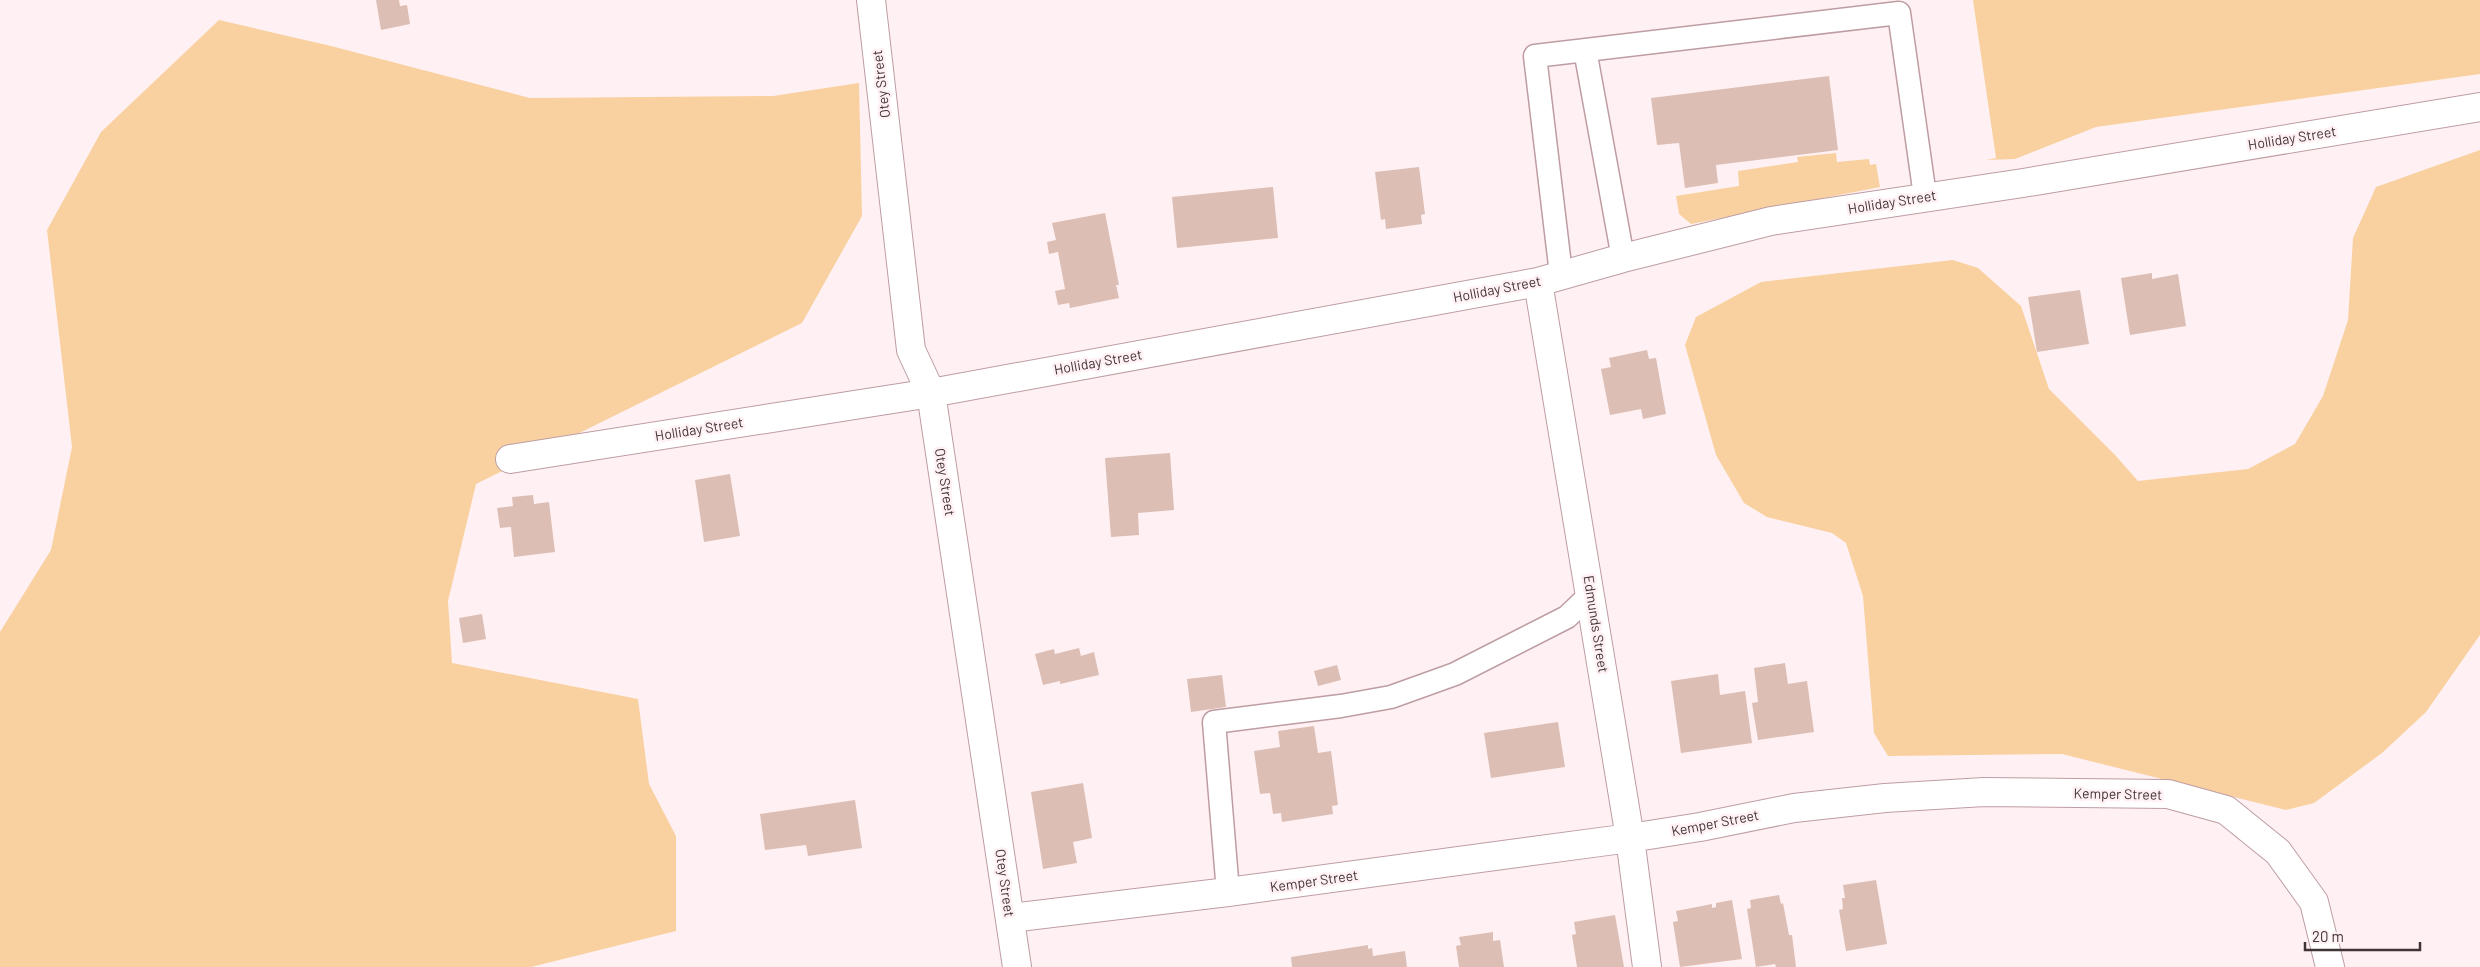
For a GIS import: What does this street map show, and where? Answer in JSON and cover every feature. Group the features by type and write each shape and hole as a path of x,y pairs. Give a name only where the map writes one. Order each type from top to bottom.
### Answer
{"street":[{"name":"Otey Street","path":"871,0 911,350 931,393 1017,967"},
{"name":"Holliday Street","path":"510,459 931,393 1550,278 1771,221 1925,196 2023,183 2480,107"},
{"name":"Edmunds Street","path":"1550,278 1591,594 1630,838 1647,967"},
{"name":"Kemper Street","path":"1010,918 1228,892 1630,838 1700,827 1794,808 1886,798 1984,792 2168,794 2226,810 2278,852 2314,902 2330,967"}],"lane":[{"path":"1550,278 1535,56 1899,14 1925,196"},
{"path":"1585,50 1623,258"},
{"path":"1228,892 1214,722 1341,706 1392,697 1455,674 1567,617 1591,594"}],"shaded area":[{"path":"1973,0 2480,0 2480,74 2096,127 2015,159 1986,160 1996,158"},
{"path":"219,20 331,46 530,98 773,96 859,83 862,216 802,323 476,484 448,601 452,663 638,699 649,784 676,836 676,931 531,967 0,967 0,632 51,550 72,447 47,230 101,132"},
{"path":"2480,150 2480,635 2426,712 2382,753 2314,803 2286,810 2062,754 1888,756 1874,733 1863,596 1846,543 1832,533 1767,517 1744,503 1716,455 1685,345 1696,317 1761,282 1953,260 1978,268 2021,306 2049,389 2115,455 2138,481 2248,469 2295,444 2323,396 2348,320 2353,238 2376,187"},
{"path":"1836,153 1837,162 1869,159 1870,165 1876,164 1880,187 1691,224 1679,214 1676,196 1739,186 1738,171 1798,162 1797,157"}],"building":[{"path":"376,0 399,0 400,6 407,5 410,24 381,30"},
{"path":"1829,76 1838,150 1716,165 1718,183 1685,188 1679,143 1657,145 1651,98"},
{"path":"1419,167 1425,214 1421,215 1422,224 1386,229 1385,219 1381,220 1375,172"},
{"path":"1273,187 1278,238 1177,248 1172,197"},
{"path":"1105,213 1119,285 1116,285 1119,298 1070,308 1069,303 1058,305 1055,291 1065,289 1058,252 1049,254 1047,242 1056,240 1052,223"},
{"path":"2152,273 2152,279 2178,274 2186,326 2130,335 2121,278"},
{"path":"2080,290 2089,344 2037,352 2028,297"},
{"path":"1647,350 1649,359 1656,358 1666,414 1643,419 1641,409 1610,415 1601,369 1611,367 1609,358"},
{"path":"1170,453 1174,510 1138,513 1139,535 1111,537 1105,458"},
{"path":"730,474 740,536 704,542 695,480"},
{"path":"533,495 534,504 549,502 555,552 514,557 511,527 500,528 497,508 513,506 512,497"},
{"path":"482,614 486,639 463,643 459,618"},
{"path":"1079,648 1081,656 1094,652 1099,675 1060,684 1060,681 1043,685 1035,654 1054,649 1055,654"},
{"path":"1785,663 1788,684 1807,681 1814,732 1758,740 1752,703 1758,702 1754,668"},
{"path":"1337,665 1341,680 1318,686 1314,671"},
{"path":"1718,674 1720,695 1745,691 1752,743 1681,753 1671,681"},
{"path":"1222,675 1226,707 1191,712 1187,679"},
{"path":"1558,722 1565,767 1491,778 1484,733"},
{"path":"1314,726 1318,753 1331,751 1338,805 1332,806 1333,814 1282,822 1281,813 1273,814 1270,793 1260,794 1254,751 1280,747 1278,731"},
{"path":"1083,783 1092,838 1073,842 1077,863 1043,869 1031,792"},
{"path":"855,800 862,848 808,856 806,845 765,850 760,814"},
{"path":"1876,880 1887,944 1846,951 1839,910 1843,909 1842,898 1845,898 1843,885"},
{"path":"1779,895 1781,904 1783,903 1789,935 1792,935 1796,967 1776,967 1775,964 1756,967 1747,909 1751,908 1750,900"},
{"path":"1732,900 1742,959 1680,967 1673,922 1678,921 1676,911 1712,904 1712,908 1716,907 1716,903"},
{"path":"1615,915 1624,967 1577,967 1572,935 1576,934 1574,922"},
{"path":"1493,932 1493,941 1500,940 1504,967 1459,967 1456,946 1461,945 1459,937"},
{"path":"1368,945 1368,949 1372,948 1373,956 1405,951 1407,967 1292,967 1291,957"}]}
